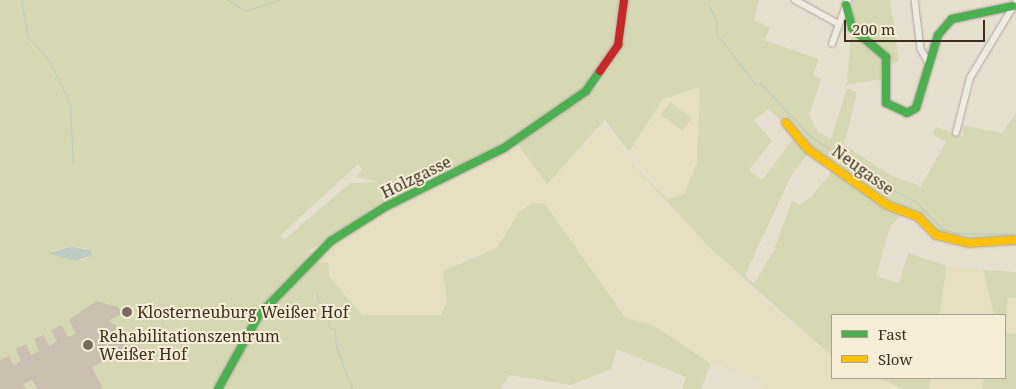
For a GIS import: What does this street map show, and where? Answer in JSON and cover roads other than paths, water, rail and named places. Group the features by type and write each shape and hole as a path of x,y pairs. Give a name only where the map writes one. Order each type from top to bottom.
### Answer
{"street":[{"name":"Holzgasse","path":"218,389 258,315 331,241 385,207 504,148 586,91 618,45 624,0"},
{"path":"795,0 839,24"},
{"path":"915,0 921,49 928,60"},
{"path":"832,44 847,2"},
{"path":"847,2 852,28 886,57 884,95 893,110 916,108 928,60 938,35 952,19 1014,4"},
{"path":"956,133 970,78 1014,4"},
{"name":"Neugasse","path":"786,123 809,150 887,206 918,217 936,235 969,243 1016,240"}],"waterway":[{"path":"21,0 28,37 49,60 70,103 73,164"},
{"path":"228,0 245,11 279,0"},
{"path":"709,6 717,21 716,33 755,84 761,84 810,136 853,165 859,174 915,201 943,229 955,233 1013,234"},
{"path":"317,293 318,302 327,307 330,328 335,329 336,347 352,389"}],"place":[{"name":"Klosterneuburg Weißer Hof","path":"127,312"},
{"name":"Rehabilitationszentrum Weißer Hof","path":"88,345"}]}
